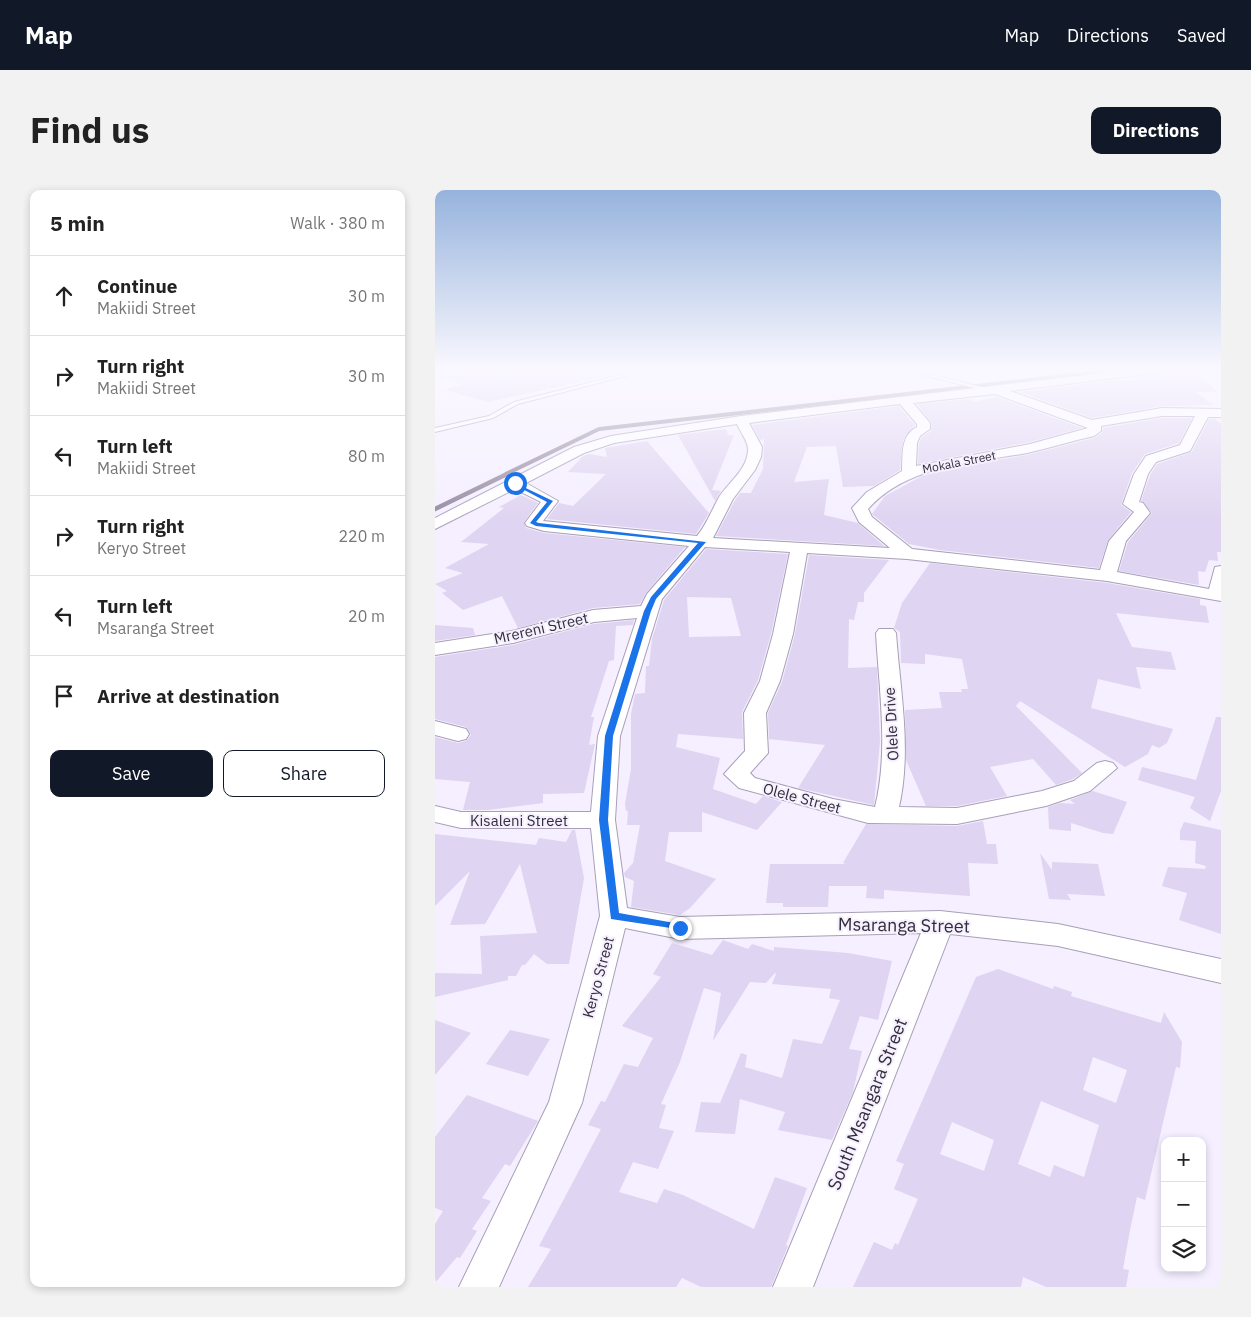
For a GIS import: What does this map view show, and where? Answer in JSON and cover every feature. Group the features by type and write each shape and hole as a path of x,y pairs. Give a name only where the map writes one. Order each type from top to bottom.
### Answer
{"street":[{"path":"435,524 579,450 611,440 645,433 740,420"},
{"name":"Keryo Street","path":"479,1287 565,1103 614,916 603,820 609,736 647,611 653,598 703,542 727,498 748,470 754,457 755,447 741,420"},
{"path":"909,472 910,443 914,434 923,429 923,423 921,420"},
{"path":"1080,420 1091,424 1114,420"},
{"path":"1107,576 1114,546 1120,535 1142,513 1138,506 1131,504 1141,474 1151,459 1185,448 1200,420"},
{"name":"Mokala Street","path":"907,554 865,519 860,508 872,495 909,472 928,466 1031,448 1089,433 1096,428 1091,424"},
{"path":"515,483 550,501 533,523 538,525 703,542 800,546 907,554 1107,576 1219,596 1221,571"},
{"name":"Olele Street","path":"800,546 783,634 770,681 755,713 757,753 736,774 747,783 868,815 957,816 1046,798 1082,786 1105,768"},
{"name":"Mrereni Street","path":"435,649 513,637 593,616 647,611"},
{"name":"Olele Drive","path":"885,815 892,785 894,755 887,633"},
{"path":"435,728 459,734"},
{"name":"Kisaleni Street","path":"435,814 461,820 603,820"},
{"name":"Msaranga Street","path":"614,916 680,928 940,922 1058,935 1221,971"},
{"name":"South Msangara Street","path":"793,1287 940,922"}],"lane":[{"path":"435,430 477,420"}],"building":[{"path":"789,420 911,420 915,425 903,440 900,470 874,486 843,487 836,446 807,447 794,482 829,479 824,515 858,523 884,546 716,536 735,500 740,493 751,493 763,469 764,439 760,440 752,425"},
{"path":"930,420 1061,420 1082,428 1030,442 918,464 919,443 922,437 931,431 932,423"},
{"path":"1149,420 1191,420 1179,443 1145,454 1132,473 1121,505 1131,512 1108,540 1099,568 940,550 909,544 872,514 885,496 922,476 964,465 1027,455 1094,438 1102,433 1103,428"},
{"path":"1208,420 1216,420 1221,424 1221,552 1217,552 1218,561 1209,560 1205,572 1198,571 1199,585 1119,571 1128,542 1152,513 1141,501 1150,475 1157,464 1192,452"},
{"path":"726,429 728,435 734,435 712,490 721,491 715,501 678,435"},
{"path":"647,441 709,513 696,534 547,519 559,503 573,506 606,474 568,472 583,456 589,454 607,457 605,448"},
{"path":"521,495 538,503 524,522 526,528 544,533 685,547 646,593 640,604 593,608 518,628 502,596 463,610 442,593 447,591 435,584 463,573 445,568 489,544 461,542 504,508 499,507"},
{"path":"706,549 788,554 771,634 758,680 742,712 743,739 678,734 676,747 720,758 713,789 756,804 763,796 782,802 757,830 702,812 702,832 669,832 665,861 716,879 690,908 680,915 631,907 634,881 625,877 624,873 633,863 640,825 627,825 628,811 626,811 625,804 631,769 631,714 635,694 645,693 646,666 649,666 652,639 664,600","holes":["687,597 731,598 741,636 689,637"]},
{"path":"809,555 889,560 864,593 864,602 858,602 854,620 849,619 848,668 877,667 880,742 874,805 798,788 825,745 769,739 768,713 782,682 795,634"},
{"path":"930,563 1107,583 1200,599 1200,605 1206,606 1209,623 1116,613 1132,647 1171,652 1176,670 1136,667 1141,689 1098,679 1091,708 1173,729 1167,743 1159,748 1152,745 1148,754 1125,767 1020,701 1016,706 1082,773 1073,779 1056,785 1033,759 990,767 1007,796 957,806 926,806 906,760 905,710 942,708 939,692 962,692 961,689 968,689 962,659 925,654 925,664 901,663 900,632 894,628 902,603"},
{"path":"634,620 633,625 616,626 614,660 609,661 591,717 594,717 589,745 595,744 584,793 543,794 543,803 487,810 463,810 470,782 435,779 435,737 458,743 466,741 471,735 466,727 435,719 435,657 513,645 594,624"},
{"path":"435,625 473,628 475,635 435,641"},
{"path":"1216,717 1221,717 1221,791 1210,821 1190,808 1195,797 1138,780 1142,767 1196,780"},
{"path":"1093,791 1127,802 1113,834 1103,833 1071,823 1071,831 1049,829 1048,807 1060,803 1075,804 1070,800"},
{"path":"983,821 987,844 996,844 998,864 968,863 970,896 884,890 884,899 866,898 867,886 829,886 828,907 783,907 783,903 766,903 770,864 846,864 843,863 866,824 957,826"},
{"path":"1184,822 1221,830 1221,934 1179,920 1187,893 1162,886 1168,867 1205,869 1206,866 1195,863 1196,841 1180,840 1180,831"},
{"path":"572,830 575,830 584,878 569,964 547,964 534,954 525,965 522,965 516,976 508,976 508,980 435,997 435,973 482,974 480,936 537,933 520,864 485,924 450,925 470,871 435,906 435,834 536,845 539,838 566,842"},
{"path":"1040,853 1052,870 1052,862 1098,864 1105,896 1067,894 1071,900 1049,899"},
{"path":"723,940 748,949 752,944 774,951 774,947 848,953 892,961 878,1020 860,1016 849,1049 862,1051 853,1092 832,1140 778,1130 785,1112 740,1099 735,1134 695,1132 701,1102 720,1103 741,1053 747,1055 745,1067 782,1078 793,1039 822,1044 840,1000 829,998 831,989 772,984 775,973 766,983 750,982 713,1041 721,993 704,988 680,1062 661,1104 666,1105 659,1128 674,1131 658,1169 633,1162 619,1192 657,1203 664,1189 683,1195 754,1229 775,1177 807,1188 786,1245 788,1246 771,1287 701,1287 682,1278 676,1287 528,1287 551,1249 539,1246 601,1129 588,1125 601,1101 605,1102 624,1064 638,1067 653,1038 622,1026 661,977 653,974 672,943 712,955"},
{"path":"998,969 1053,989 1054,986 1072,992 1071,996 1161,1023 1164,1012 1182,1042 1180,1068 1176,1067 1145,1200 1137,1197 1123,1269 1129,1270 1126,1287 1046,1287 1023,1277 1021,1287 853,1287 874,1242 892,1250 895,1243 898,1245 918,1199 894,1189 904,1164 896,1161 976,977","holes":["1093,1057 1127,1070 1116,1103 1083,1090","1041,1101 1099,1125 1084,1177 1054,1165 1050,1177 1018,1164","952,1122 994,1140 984,1171 940,1154"]},
{"path":"435,1020 471,1033 435,1075"},
{"path":"510,1030 550,1039 528,1076 486,1064"},
{"path":"467,1095 538,1121 510,1166 505,1164 482,1198 491,1201 472,1229 477,1231 460,1258 457,1257 435,1283 435,1224 443,1211 435,1208 435,1137"}],"waterway":[{"path":"506,474 599,429 676,420"},
{"path":"435,509 509,473"}],"route":[{"path":"515,483 550,501 533,523 538,525 703,542 653,598 647,611 609,736 603,820 614,916 680,928"}]}
